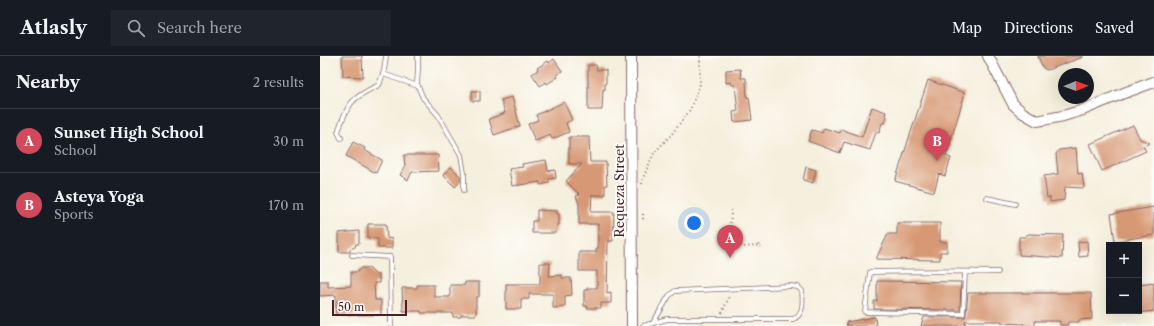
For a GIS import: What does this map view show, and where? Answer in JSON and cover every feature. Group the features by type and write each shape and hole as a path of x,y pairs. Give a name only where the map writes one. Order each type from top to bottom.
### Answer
{"street":[{"name":"Requeza Street","path":"631,56 632,326"},
{"path":"988,56 1013,104 1023,114 1037,121 1083,110 1154,82"}],"lane":[{"path":"341,138 338,132 342,118 351,102 364,91 378,85 383,74 386,56"},
{"path":"418,56 418,86 423,98 438,115 461,155 464,173 464,190"},
{"path":"383,74 418,86"},
{"path":"987,198 1015,204"},
{"path":"352,255 390,257 391,326"},
{"path":"965,272 963,314 865,312 870,272 965,272 998,272"},
{"path":"643,326 667,319 793,319 797,317 801,311 803,302 802,291 798,287 675,291 669,296 653,323"}],"path":[{"path":"642,185 643,178 654,153 671,135 690,110 700,84 700,56"},
{"path":"642,208 643,221"},
{"path":"731,210 730,234 736,234 736,242 742,247 757,246"},
{"path":"720,319 733,288"}],"building":[{"path":"342,56 362,56 363,77 343,76"},
{"path":"1038,56 1083,57 1047,70 1043,68"},
{"path":"554,59 562,71 556,75 558,77 547,84 546,82 540,86 532,74 538,70 537,68"},
{"path":"588,65 596,65 597,70 606,70 606,83 605,90 603,89 602,110 588,110"},
{"path":"740,69 741,78 746,78 747,98 749,97 752,120 734,122 733,112 738,111 735,85 732,85 731,82 726,83 726,70"},
{"path":"928,80 965,93 946,156 951,158 945,176 939,174 934,192 895,181"},
{"path":"472,91 480,91 480,101 472,101"},
{"path":"512,97 520,126 494,135 489,119 505,113 501,100"},
{"path":"564,102 572,120 566,123 569,132 552,139 550,135 535,141 528,124 538,120 536,115"},
{"path":"872,107 886,112 885,115 887,116 885,123 882,123 879,133 876,132 870,150 844,142 840,153 808,141 812,130 822,133 824,128 840,133 841,129 862,137"},
{"path":"1133,125 1140,139 1150,143 1143,146 1146,151 1102,171 1090,144"},
{"path":"569,137 589,137 590,162 606,162 607,185 605,185 605,195 592,195 591,212 614,212 613,241 608,241 607,293 611,292 611,303 601,303 601,308 587,308 587,306 584,306 584,290 587,290 587,288 597,288 597,271 579,271 579,252 596,252 596,249 598,249 598,224 579,224 579,204 576,196 580,195 566,181 582,164 569,164"},
{"path":"353,142 365,148 364,150 382,160 376,173 346,156"},
{"path":"1076,148 1078,174 1082,173 1084,188 1065,187 1064,200 1050,202 1050,197 1047,198 1044,176 1058,174 1056,154 1059,150"},
{"path":"404,155 438,155 439,171 412,172 408,180 400,175 405,167"},
{"path":"546,160 548,171 555,170 556,178 549,179 549,183 540,185 540,182 512,186 509,169 523,167 522,164"},
{"path":"451,167 460,176 460,182 455,187 443,175"},
{"path":"806,167 816,170 813,183 803,180"},
{"path":"1154,207 1154,235 1115,241 1111,214"},
{"path":"537,210 557,211 557,214 559,214 559,225 557,225 556,233 532,233 532,221 537,221"},
{"path":"897,223 940,223 940,242 947,242 947,252 940,252 940,260 876,259 888,234 897,234"},
{"path":"368,224 386,224 387,238 392,239 392,248 378,248 378,239 368,238"},
{"path":"359,231 359,244 356,244 355,247 350,249 350,252 339,252 339,233"},
{"path":"1028,234 1063,235 1062,258 1019,255 1019,237 1025,237"},
{"path":"1087,241 1088,256 1079,257 1078,242"},
{"path":"540,263 550,263 549,276 562,275 562,278 571,278 572,295 565,296 565,307 553,308 553,294 529,294 529,299 521,299 521,309 506,309 506,284 540,284"},
{"path":"361,268 369,268 376,275 379,275 379,283 374,283 375,300 381,300 381,315 336,315 336,295 320,296 320,281 328,281 328,287 351,286 351,272 357,272"},
{"path":"877,281 961,282 960,310 874,309 874,301 877,301"},
{"path":"465,282 479,282 479,297 476,297 476,315 461,315 461,317 453,317 453,313 421,313 421,311 403,311 402,288 417,288 417,285 434,285 434,297 450,297 450,285 465,285"},
{"path":"1154,283 1154,311 1142,313 1142,285"},
{"path":"968,293 1091,293 1092,319 1079,320 1079,322 1068,322 1068,325 1060,325 1060,321 1035,321 1035,326 1024,326 1024,324 1002,323 1002,321 965,321 966,326 921,326 924,317 965,317"},
{"path":"875,317 876,326 847,326 846,322"}],"place":[{"name":"Asteya Yoga","path":"937,161"},
{"name":"Sunset High School","path":"730,258"}]}
